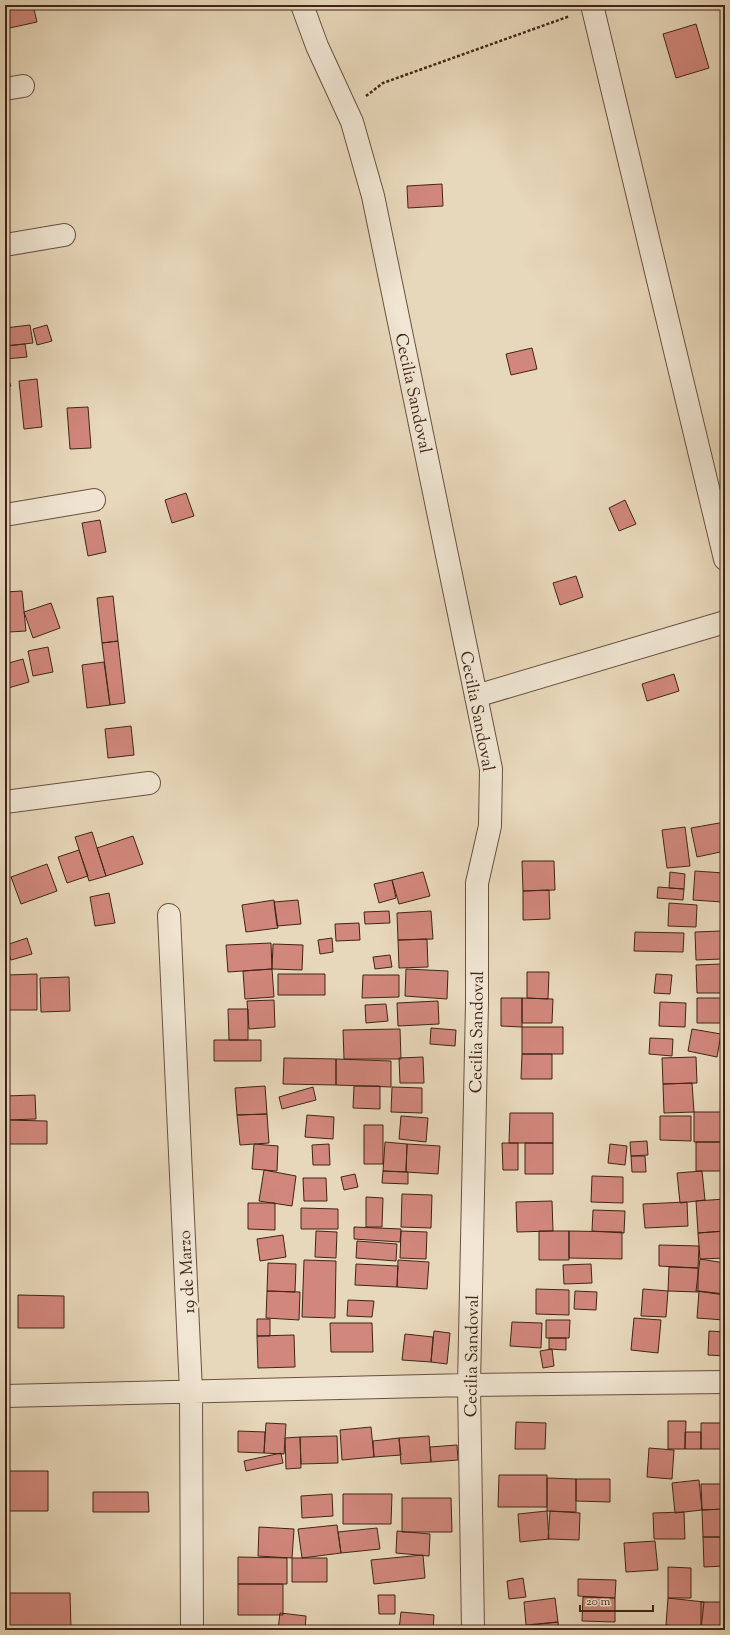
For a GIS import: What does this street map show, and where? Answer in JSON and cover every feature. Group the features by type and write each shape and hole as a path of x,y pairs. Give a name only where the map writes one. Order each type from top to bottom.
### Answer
{"street":[{"name":"Cecilia Sandoval","path":"302,5 317,46 352,122 373,196 491,769 490,826 477,883 478,1003 470,1385 473,1630"},
{"path":"592,6 725,559"},
{"path":"5,245 64,235"},
{"path":"5,515 94,500"},
{"path":"476,696 725,622"},
{"path":"5,802 149,783"},
{"name":"19 de Marzo","path":"169,915 191,1391 192,1630"},
{"path":"5,1396 470,1385 725,1382"}],"path":[{"path":"352,122 363,98 383,83 592,6"}],"building":[{"path":"5,5 33,5 37,22 5,29"},
{"path":"696,24 709,68 676,78 663,34"},
{"path":"442,184 443,206 408,208 407,186"},
{"path":"30,325 33,343 5,346 5,328"},
{"path":"47,325 52,341 37,345 33,329"},
{"path":"25,344 27,357 5,359 5,346"},
{"path":"532,348 537,369 511,375 506,354"},
{"path":"5,371 11,386 5,388"},
{"path":"37,379 42,427 24,429 19,381"},
{"path":"88,407 91,448 70,449 67,408"},
{"path":"186,493 194,516 172,523 165,500"},
{"path":"625,500 636,524 619,531 609,508"},
{"path":"100,520 106,552 88,556 82,523"},
{"path":"576,576 583,597 560,605 553,583"},
{"path":"22,591 26,631 9,632 5,592"},
{"path":"113,596 118,641 102,643 97,598"},
{"path":"51,603 60,628 33,638 24,612"},
{"path":"118,641 125,703 110,705 102,643"},
{"path":"48,647 53,672 33,676 28,651"},
{"path":"23,659 29,682 5,689 5,664"},
{"path":"104,662 110,705 87,708 82,665"},
{"path":"674,674 679,691 647,701 642,684"},
{"path":"131,726 134,755 108,758 105,729"},
{"path":"725,822 725,851 697,857 691,828"},
{"path":"685,827 690,866 667,868 662,830"},
{"path":"92,832 106,876 89,881 75,837"},
{"path":"133,836 143,864 106,876 97,848"},
{"path":"79,850 88,876 67,883 58,857"},
{"path":"522,861 554,861 555,890 523,891"},
{"path":"47,864 57,891 21,904 11,877"},
{"path":"695,871 724,873 722,902 693,900"},
{"path":"423,872 430,896 399,904 392,880"},
{"path":"670,872 685,874 684,889 669,888"},
{"path":"392,880 396,898 379,903 374,884"},
{"path":"658,887 684,889 683,900 657,898"},
{"path":"549,890 550,919 523,920 523,891"},
{"path":"109,893 115,923 95,926 90,897"},
{"path":"274,900 278,928 246,932 242,905"},
{"path":"298,900 301,924 277,926 274,902"},
{"path":"669,903 697,905 696,927 668,926"},
{"path":"389,911 390,923 365,924 364,912"},
{"path":"431,911 433,939 398,940 397,913"},
{"path":"359,923 360,940 336,941 335,924"},
{"path":"721,931 722,959 696,960 695,932"},
{"path":"635,932 684,933 683,952 634,951"},
{"path":"27,938 32,954 11,960 6,945"},
{"path":"332,938 333,952 320,954 318,940"},
{"path":"427,939 428,967 399,968 398,940"},
{"path":"271,943 272,969 228,972 226,945"},
{"path":"273,944 303,945 302,970 272,969"},
{"path":"390,955 392,967 375,969 373,957"},
{"path":"721,964 722,993 697,993 696,965"},
{"path":"272,969 274,997 245,999 243,971"},
{"path":"406,969 448,971 447,999 405,996"},
{"path":"527,972 549,972 548,999 527,998"},
{"path":"37,974 37,1010 7,1010 7,975"},
{"path":"278,974 325,974 325,995 278,995"},
{"path":"656,974 672,975 670,994 654,993"},
{"path":"363,975 399,975 399,997 362,998"},
{"path":"69,977 70,1011 41,1012 40,978"},
{"path":"501,998 522,998 522,1027 501,1026"},
{"path":"522,998 553,999 552,1023 522,1023"},
{"path":"697,998 725,998 725,1023 697,1023"},
{"path":"274,1000 275,1027 249,1029 247,1001"},
{"path":"438,1001 439,1024 398,1026 397,1003"},
{"path":"660,1002 686,1003 685,1027 659,1026"},
{"path":"386,1004 388,1021 366,1023 365,1005"},
{"path":"228,1009 248,1009 248,1040 229,1040"},
{"path":"522,1027 563,1027 563,1054 522,1054"},
{"path":"431,1028 456,1030 455,1046 430,1044"},
{"path":"400,1029 401,1059 344,1059 343,1030"},
{"path":"692,1029 721,1034 717,1057 688,1051"},
{"path":"650,1038 673,1039 672,1056 649,1054"},
{"path":"214,1040 261,1040 261,1061 214,1061"},
{"path":"522,1054 552,1054 552,1079 521,1079"},
{"path":"423,1057 424,1083 400,1083 399,1058"},
{"path":"696,1057 697,1083 663,1084 662,1058"},
{"path":"284,1058 336,1059 336,1085 283,1084"},
{"path":"336,1059 391,1061 391,1087 336,1085"},
{"path":"692,1083 694,1112 664,1113 663,1084"},
{"path":"265,1086 267,1114 237,1115 235,1088"},
{"path":"354,1086 380,1086 380,1109 353,1108"},
{"path":"313,1087 316,1100 282,1109 279,1097"},
{"path":"392,1087 422,1088 422,1113 391,1112"},
{"path":"35,1095 36,1119 5,1120 5,1096"},
{"path":"694,1112 725,1112 725,1142 694,1142"},
{"path":"510,1113 553,1113 553,1143 509,1143"},
{"path":"267,1114 269,1143 240,1145 237,1115"},
{"path":"307,1115 334,1117 333,1139 305,1137"},
{"path":"401,1116 428,1118 426,1142 399,1139"},
{"path":"660,1116 691,1116 691,1141 660,1140"},
{"path":"5,1120 47,1121 47,1144 5,1144"},
{"path":"364,1125 383,1125 383,1164 364,1164"},
{"path":"647,1141 648,1155 631,1156 630,1142"},
{"path":"385,1142 407,1144 406,1172 383,1171"},
{"path":"696,1142 721,1142 721,1171 696,1171"},
{"path":"502,1143 518,1143 518,1170 503,1170"},
{"path":"525,1143 553,1143 553,1174 525,1174"},
{"path":"254,1144 278,1146 277,1171 252,1169"},
{"path":"329,1144 330,1165 313,1165 312,1145"},
{"path":"407,1144 440,1146 438,1174 406,1172"},
{"path":"610,1144 627,1146 625,1165 608,1163"},
{"path":"631,1156 645,1156 646,1172 632,1172"},
{"path":"264,1170 296,1176 292,1206 259,1201"},
{"path":"383,1171 408,1172 408,1184 382,1183"},
{"path":"702,1171 705,1200 680,1203 677,1173"},
{"path":"355,1174 358,1187 344,1190 341,1177"},
{"path":"592,1176 623,1177 623,1203 591,1202"},
{"path":"303,1178 326,1178 327,1201 304,1201"},
{"path":"402,1194 432,1195 431,1228 401,1227"},
{"path":"366,1197 383,1198 382,1227 366,1227"},
{"path":"725,1199 725,1231 698,1233 696,1201"},
{"path":"552,1201 553,1231 517,1232 516,1202"},
{"path":"687,1202 688,1226 645,1228 643,1204"},
{"path":"248,1203 275,1203 275,1230 248,1229"},
{"path":"301,1208 338,1209 338,1229 301,1229"},
{"path":"593,1210 625,1211 624,1233 592,1231"},
{"path":"354,1227 401,1229 400,1242 354,1239"},
{"path":"316,1231 337,1232 336,1258 315,1257"},
{"path":"401,1231 427,1232 426,1259 400,1258"},
{"path":"539,1231 569,1231 569,1260 539,1260"},
{"path":"569,1231 622,1232 622,1259 569,1258"},
{"path":"725,1231 725,1258 700,1259 698,1233"},
{"path":"283,1235 286,1257 260,1261 257,1239"},
{"path":"357,1241 397,1244 396,1261 356,1258"},
{"path":"659,1245 699,1246 698,1268 659,1266"},
{"path":"700,1259 725,1263 725,1295 696,1291"},
{"path":"304,1260 336,1261 335,1318 302,1317"},
{"path":"398,1260 429,1262 427,1289 397,1287"},
{"path":"268,1263 296,1264 295,1292 267,1291"},
{"path":"356,1264 398,1266 397,1287 355,1285"},
{"path":"591,1264 592,1283 564,1284 563,1265"},
{"path":"669,1267 698,1268 698,1292 668,1291"},
{"path":"536,1289 569,1290 569,1315 536,1314"},
{"path":"643,1289 668,1291 666,1317 641,1316"},
{"path":"267,1291 300,1292 299,1320 266,1318"},
{"path":"575,1291 597,1292 596,1310 574,1309"},
{"path":"699,1291 725,1294 724,1320 697,1318"},
{"path":"18,1295 64,1296 64,1328 18,1328"},
{"path":"348,1300 374,1301 372,1317 347,1316"},
{"path":"634,1318 661,1320 658,1353 631,1350"},
{"path":"257,1319 270,1319 270,1336 257,1336"},
{"path":"546,1320 570,1320 569,1338 546,1338"},
{"path":"512,1322 542,1323 541,1348 510,1346"},
{"path":"330,1323 372,1323 373,1352 331,1352"},
{"path":"434,1331 450,1333 447,1364 431,1362"},
{"path":"709,1331 725,1332 725,1356 708,1355"},
{"path":"405,1334 433,1337 431,1362 402,1360"},
{"path":"294,1335 295,1367 258,1368 257,1336"},
{"path":"549,1338 566,1338 566,1350 549,1349"},
{"path":"552,1349 554,1366 543,1368 540,1351"},
{"path":"668,1421 686,1421 685,1449 668,1449"},
{"path":"516,1422 546,1423 545,1449 515,1449"},
{"path":"266,1423 286,1424 284,1454 264,1453"},
{"path":"701,1423 725,1423 725,1449 701,1449"},
{"path":"371,1427 374,1457 342,1460 340,1430"},
{"path":"238,1431 265,1432 264,1453 238,1452"},
{"path":"685,1432 701,1432 701,1449 685,1449"},
{"path":"337,1436 338,1463 301,1464 300,1437"},
{"path":"429,1436 431,1462 401,1464 399,1438"},
{"path":"300,1437 301,1468 286,1469 285,1438"},
{"path":"399,1438 401,1455 374,1457 373,1441"},
{"path":"457,1445 458,1460 431,1462 430,1447"},
{"path":"649,1448 674,1450 672,1479 647,1477"},
{"path":"281,1453 283,1463 246,1471 244,1461"},
{"path":"5,1471 48,1471 48,1511 5,1511"},
{"path":"499,1475 547,1475 547,1507 498,1507"},
{"path":"547,1478 576,1479 576,1512 547,1511"},
{"path":"576,1479 610,1479 610,1502 576,1501"},
{"path":"699,1480 702,1510 675,1513 672,1483"},
{"path":"701,1484 725,1484 725,1509 702,1510"},
{"path":"93,1492 148,1492 149,1512 93,1512"},
{"path":"332,1494 333,1516 302,1518 301,1496"},
{"path":"343,1494 392,1494 391,1524 343,1524"},
{"path":"402,1498 451,1498 452,1532 402,1532"},
{"path":"725,1509 725,1537 703,1537 702,1510"},
{"path":"547,1511 549,1539 520,1542 518,1514"},
{"path":"550,1511 580,1513 579,1540 548,1539"},
{"path":"684,1512 685,1539 654,1539 653,1513"},
{"path":"337,1525 341,1553 302,1558 298,1529"},
{"path":"259,1527 294,1529 292,1558 258,1556"},
{"path":"377,1528 380,1549 341,1553 338,1532"},
{"path":"397,1531 430,1534 429,1556 396,1553"},
{"path":"703,1537 725,1537 725,1566 704,1567"},
{"path":"655,1541 658,1570 626,1572 624,1543"},
{"path":"423,1555 425,1578 374,1584 371,1560"},
{"path":"238,1557 287,1558 287,1584 238,1584"},
{"path":"292,1558 327,1558 327,1582 292,1582"},
{"path":"668,1567 691,1568 691,1598 668,1598"},
{"path":"523,1578 526,1597 509,1599 507,1581"},
{"path":"578,1579 616,1580 615,1598 578,1596"},
{"path":"238,1584 283,1584 283,1615 238,1615"},
{"path":"5,1593 70,1593 71,1630 5,1630"},
{"path":"378,1595 395,1595 395,1614 379,1614"},
{"path":"583,1597 615,1598 615,1622 582,1621"},
{"path":"555,1598 558,1622 526,1625 524,1602"},
{"path":"668,1598 704,1602 701,1629 666,1625"},
{"path":"701,1602 725,1602 725,1629 701,1629"},
{"path":"401,1612 434,1615 433,1630 399,1630"},
{"path":"280,1613 306,1616 305,1630 278,1630"},
{"path":"558,1622 559,1630 506,1630 506,1628"},
{"path":"585,1626 586,1630 558,1629"}]}
